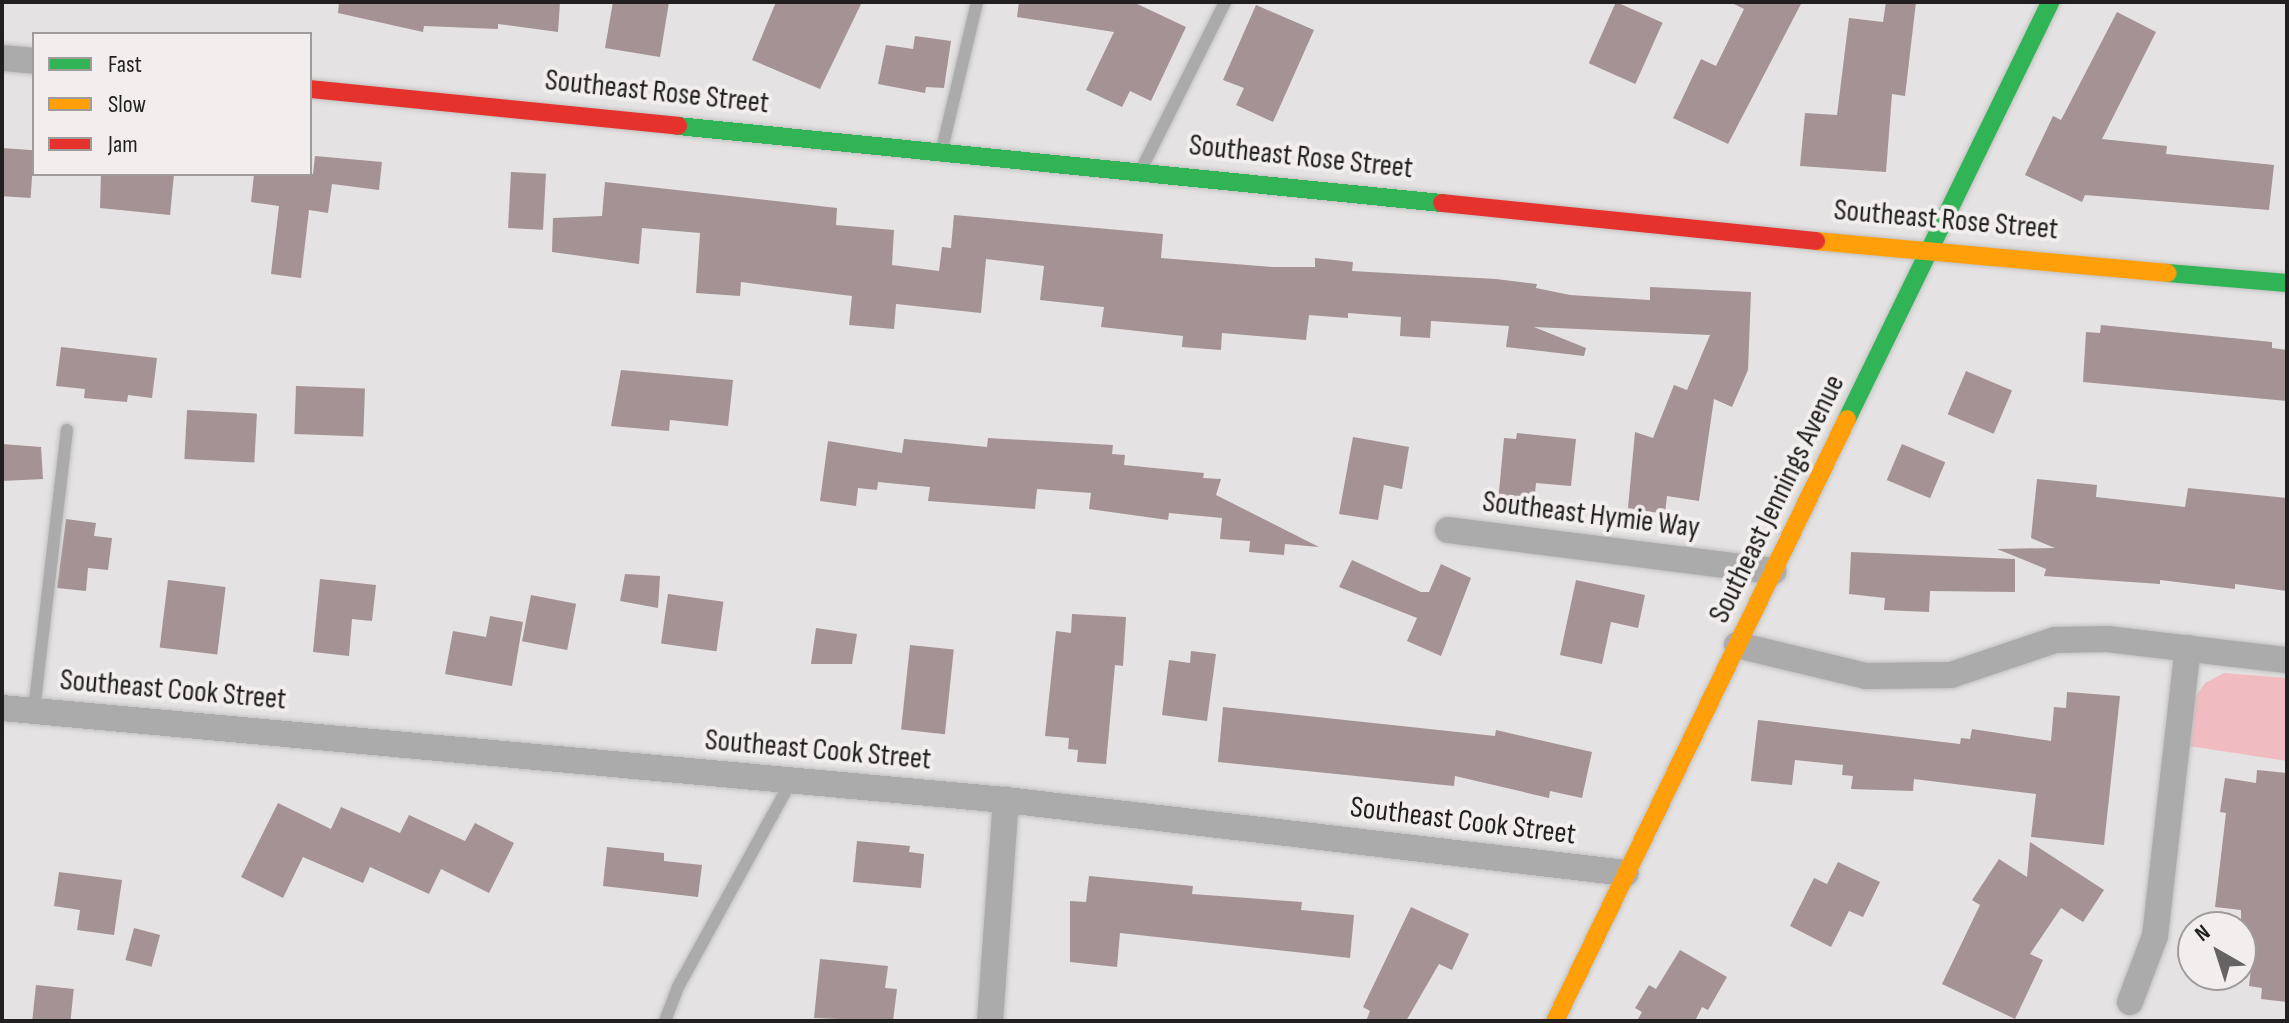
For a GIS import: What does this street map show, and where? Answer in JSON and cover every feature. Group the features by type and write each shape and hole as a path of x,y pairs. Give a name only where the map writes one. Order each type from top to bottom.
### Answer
{"street":[{"name":"Southeast Jennings Avenue","path":"1555,1021 2050,2"},
{"path":"2,58 32,61"},
{"name":"Southeast Rose Street","path":"312,89 1929,252 2287,283"},
{"name":"Southeast Hymie Way","path":"1448,530 1773,571"},
{"path":"1737,645 1866,676 1951,675 2055,640 2188,648 2287,660"},
{"path":"2130,1002 2155,936 2188,648"},
{"name":"Southeast Cook Street","path":"2,708 1006,800 1626,873"},
{"path":"990,1021 1006,800"}],"lane":[{"path":"941,152 977,2"},
{"path":"1140,172 1225,2"},
{"path":"34,710 67,430"},
{"path":"665,1021 678,987 792,780"}],"shaded area":[{"path":"2224,673 2287,678 2287,761 2189,746 2194,699 2205,683"}],"building":[{"path":"339,2 560,2 558,32 498,24 498,29 424,26 423,32 338,13"},
{"path":"613,2 669,2 660,57 605,48"},
{"path":"776,2 862,2 820,89 752,60"},
{"path":"1019,2 1133,2 1186,27 1151,101 1130,91 1122,107 1086,90 1114,32 1017,17"},
{"path":"1616,2 1663,23 1635,84 1589,63"},
{"path":"1730,2 1802,2 1728,144 1673,118 1701,59 1716,66 1744,9"},
{"path":"1886,2 1916,2 1905,96 1892,94 1886,172 1800,166 1805,113 1837,115 1849,18 1883,22"},
{"path":"1256,5 1314,30 1273,122 1236,105 1244,88 1223,80"},
{"path":"2117,12 2156,32 2102,139 2167,146 2166,154 2274,165 2269,210 2085,195 2082,202 2025,175 2053,116 2061,120"},
{"path":"915,36 951,41 944,88 926,87 925,93 878,84 886,45 913,49"},
{"path":"2,148 32,150 31,198 2,196"},
{"path":"315,156 382,162 379,190 332,184 328,213 309,210 301,278 271,274 279,206 251,202 254,176 313,174"},
{"path":"511,172 546,174 543,230 508,228"},
{"path":"101,176 174,176 170,215 100,208"},
{"path":"605,182 837,208 836,225 894,230 892,265 939,271 942,247 951,248 954,215 1163,234 1161,258 1272,267 1315,267 1315,258 1353,262 1352,271 1496,279 1537,284 1536,288 1570,295 1650,300 1650,287 1751,292 1748,370 1732,407 1714,399 1699,501 1667,496 1665,514 1628,508 1635,432 1653,438 1674,385 1687,390 1710,335 1534,327 1586,348 1584,356 1506,347 1509,326 1431,321 1430,338 1400,336 1401,317 1348,313 1348,318 1309,315 1306,340 1222,333 1221,350 1182,347 1183,336 1101,327 1104,307 1040,300 1044,266 986,259 981,313 896,304 894,329 849,325 852,296 741,282 740,296 696,293 700,233 642,228 639,264 552,252 553,218 602,216"},
{"path":"2101,325 2272,342 2272,348 2287,350 2287,401 2083,382 2086,332 2100,333"},
{"path":"61,347 157,358 152,398 128,395 127,402 84,398 85,389 56,386"},
{"path":"621,370 733,380 728,426 670,420 669,431 611,426"},
{"path":"1966,371 2012,391 1994,434 1948,414"},
{"path":"296,386 365,388 363,436 294,434"},
{"path":"187,410 257,414 254,463 184,459"},
{"path":"1517,433 1576,439 1571,486 1536,483 1534,505 1498,502 1504,438 1516,439"},
{"path":"1353,437 1409,447 1402,489 1384,485 1378,520 1339,514"},
{"path":"988,438 1113,445 1112,454 1125,455 1124,465 1204,473 1203,478 1221,479 1216,495 1319,547 1285,544 1284,555 1249,552 1250,541 1220,539 1222,518 1169,513 1168,520 1089,509 1091,493 1037,489 1035,509 928,501 930,487 878,482 877,490 858,488 856,506 820,501 828,441 902,453 904,439 987,447"},
{"path":"2,444 41,447 43,479 2,481"},
{"path":"1902,444 1945,462 1930,498 1887,480"},
{"path":"2037,479 2097,485 2096,497 2185,507 2188,488 2287,498 2287,591 2235,584 2235,589 2160,580 2160,584 2044,576 2046,569 1997,549 2055,548 2031,538"},
{"path":"66,519 96,523 94,536 112,538 108,570 88,568 86,591 57,588"},
{"path":"1851,552 2015,559 2015,592 1930,591 1929,612 1884,610 1885,598 1849,594"},
{"path":"1352,560 1421,592 1429,592 1441,564 1471,578 1441,656 1407,641 1417,618 1339,587"},
{"path":"625,574 660,576 658,608 620,601"},
{"path":"320,579 376,585 372,621 352,619 349,656 313,652"},
{"path":"168,580 226,587 217,655 160,647"},
{"path":"1576,580 1645,595 1638,628 1611,622 1602,664 1560,655"},
{"path":"668,594 723,602 716,651 661,644"},
{"path":"531,595 576,604 567,650 522,641"},
{"path":"1072,614 1126,617 1123,666 1115,665 1106,764 1077,762 1078,750 1068,749 1069,738 1045,736 1056,631 1071,633"},
{"path":"490,616 523,622 512,686 445,674 453,631 486,637"},
{"path":"816,628 857,634 852,664 811,664"},
{"path":"910,645 954,650 945,734 901,730"},
{"path":"1191,651 1216,654 1207,721 1162,715 1169,660 1190,663"},
{"path":"2067,692 2120,696 2104,845 2031,837 2036,794 1914,779 1913,791 1851,789 1853,776 1842,775 1843,765 1795,760 1792,785 1751,781 1758,720 1960,744 1961,738 1970,739 1972,729 2051,741 2054,707 2066,708"},
{"path":"1223,707 1495,736 1496,730 1592,752 1582,798 1550,791 1549,798 1455,776 1454,786 1218,762"},
{"path":"2257,770 2287,773 2287,1002 2261,999 2262,988 2257,987 2257,911 2215,907 2226,813 2220,812 2225,778 2256,783"},
{"path":"278,803 331,829 341,807 400,833 409,815 465,841 475,823 514,843 489,893 441,869 429,894 370,867 363,883 303,857 283,898 241,877"},
{"path":"857,841 910,846 909,852 924,854 921,888 853,882"},
{"path":"2030,842 2104,890 2083,922 2061,908 2030,954 2043,960 2015,1019 1942,984 1980,905 1972,900 1999,859 2027,877"},
{"path":"607,847 664,853 664,861 702,865 698,897 603,886"},
{"path":"1838,862 1880,882 1863,917 1849,911 1831,947 1790,926 1814,878 1827,884"},
{"path":"59,872 122,880 114,935 77,930 80,910 54,906"},
{"path":"1089,876 1193,886 1192,894 1302,902 1301,910 1354,915 1350,958 1120,933 1117,967 1070,962 1070,901 1086,902"},
{"path":"1411,907 1469,934 1452,970 1439,964 1406,1021 1366,1021 1370,1011 1363,1007"},
{"path":"134,928 160,935 152,967 125,960"},
{"path":"1680,950 1727,977 1708,1010 1702,1007 1695,1021 1637,1021 1642,1012 1635,1008 1649,985 1656,989"},
{"path":"820,959 888,966 885,988 897,989 893,1021 814,1018"},
{"path":"36,985 74,989 70,1021 32,1021"}],"traffic: fast":[{"path":"1847,419 2050,2"},
{"path":"678,126 1442,203"},
{"path":"2168,273 2287,283"}],"traffic: slow":[{"path":"1816,241 2168,273"},
{"path":"1555,1021 1847,419"}],"traffic: jam":[{"path":"312,89 678,126"},
{"path":"1442,203 1816,241"}]}
